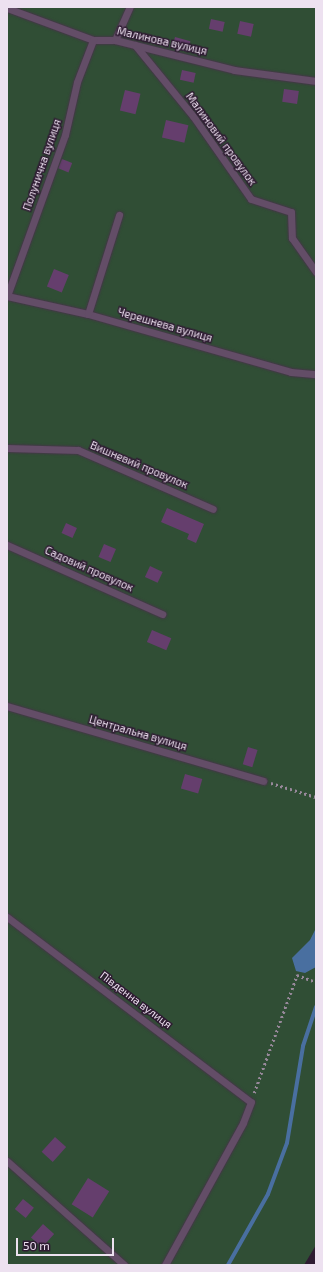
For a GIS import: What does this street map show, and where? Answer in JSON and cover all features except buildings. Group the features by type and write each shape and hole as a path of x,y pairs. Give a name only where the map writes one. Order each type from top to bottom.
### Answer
{"lane":[{"path":"115,40 130,7"},
{"name":"Малинова вулиця","path":"7,8 93,40 115,40 234,70 316,81"},
{"name":"Полунична вулиця","path":"7,296 65,135 77,82 93,40"},
{"name":"Малиновий провулок","path":"135,45 193,116 251,199 291,212 292,238 316,272"},
{"path":"88,314 119,215"},
{"name":"Черешнева вулиця","path":"7,296 88,314 291,372 316,374"},
{"name":"Вишневий провулок","path":"7,448 78,450 213,509"},
{"name":"Садовий провулок","path":"7,545 162,614"},
{"name":"Центральна вулиця","path":"7,706 263,781"},
{"name":"Південна вулиця","path":"7,917 251,1102"},
{"path":"165,1265 243,1123 251,1102"},
{"path":"7,1161 124,1265"}],"path":[{"path":"263,781 316,797"},
{"path":"251,1102 298,975 316,981"}],"green space":[{"path":"7,7 316,7 316,1245 304,1265 7,1265"}],"water":[{"path":"316,928 316,967 305,973 296,971 292,958 310,940"}],"waterway":[{"path":"228,1265 268,1194 287,1143 303,1046 316,1007"}]}
